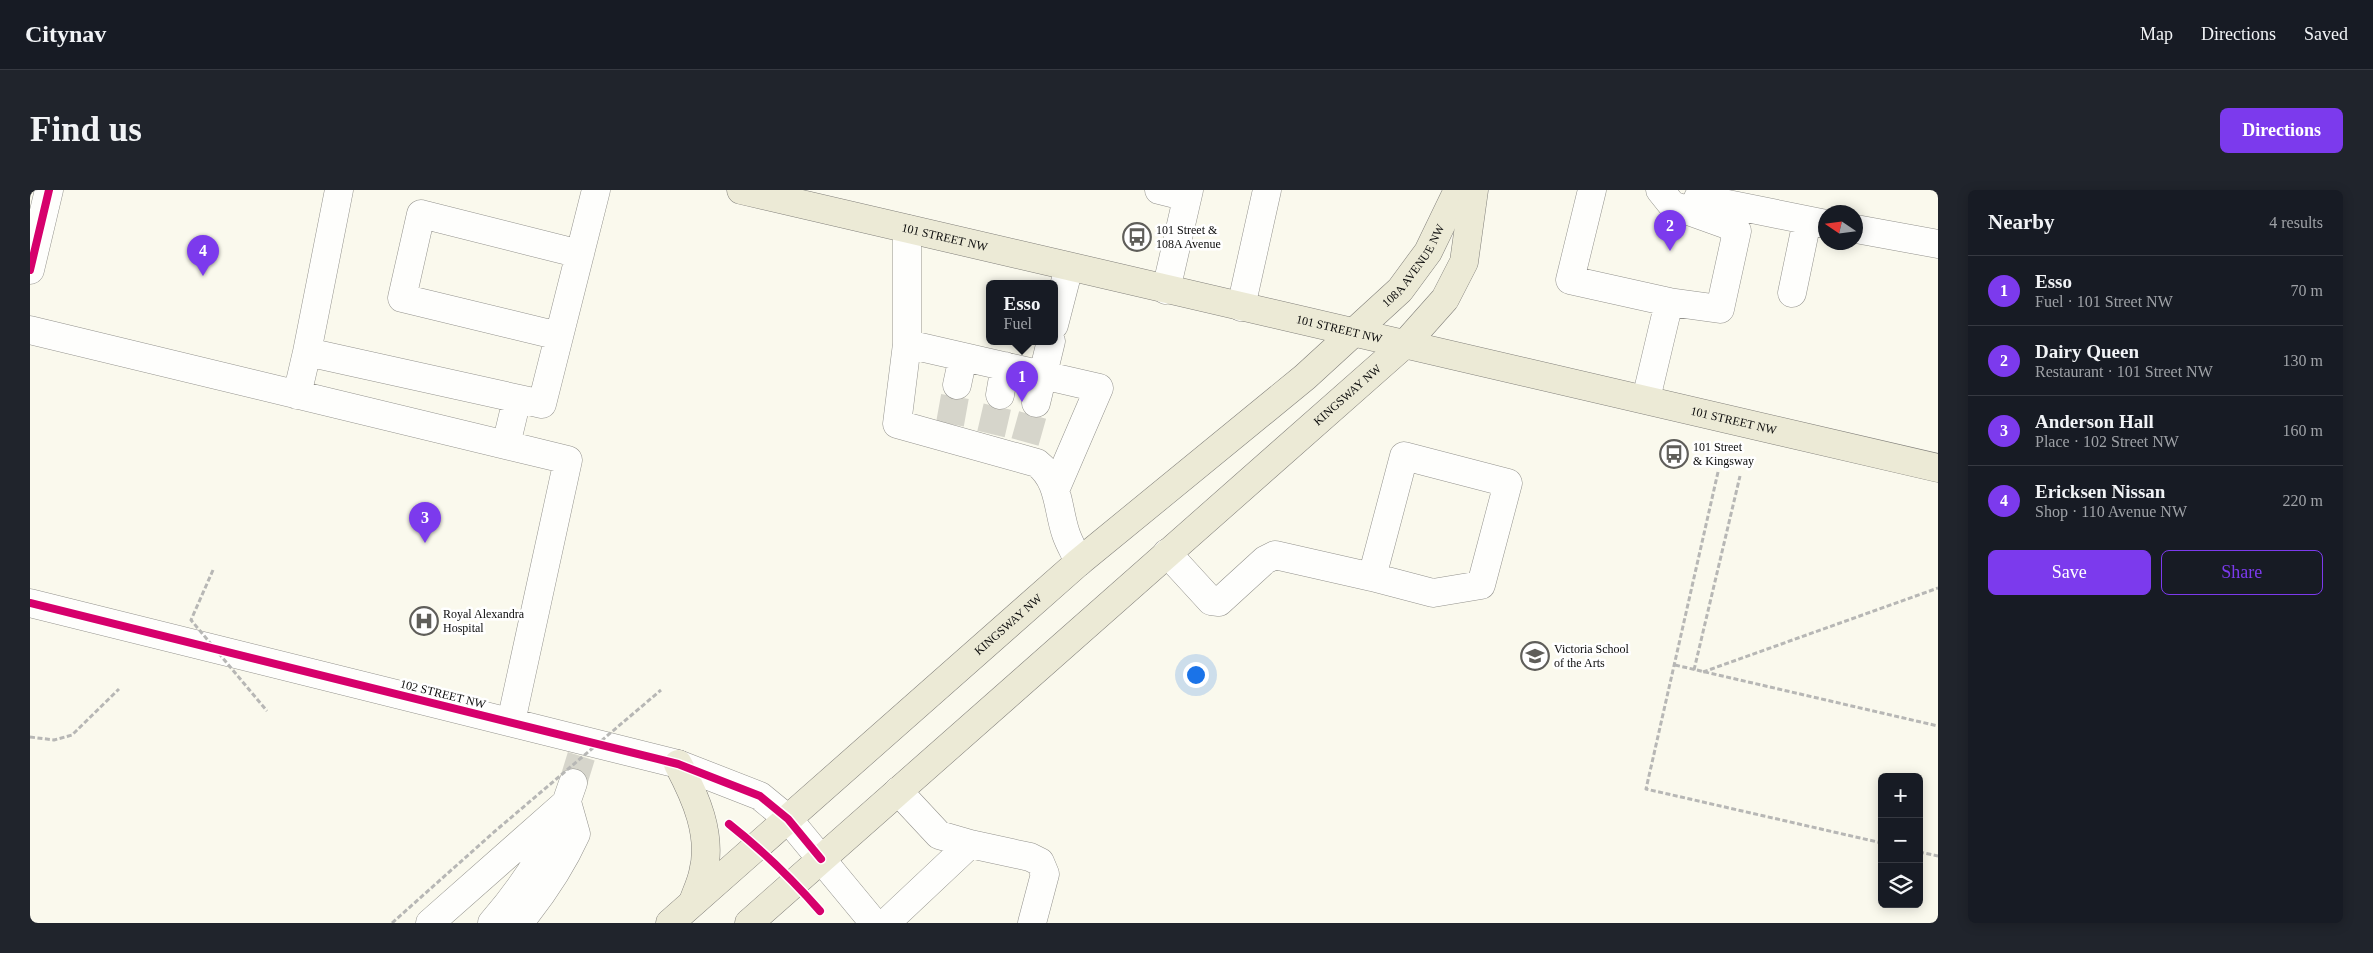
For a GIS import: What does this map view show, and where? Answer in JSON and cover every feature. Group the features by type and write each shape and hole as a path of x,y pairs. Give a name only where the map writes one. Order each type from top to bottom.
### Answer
{"main road":[{"name":"101 STREET NW","path":"740,190 1938,468"},
{"name":"108A AVENUE NW","path":"1354,332 1400,290 1428,252 1458,190"},
{"path":"1405,344 1445,299 1464,262 1474,190"},
{"name":"KINGSWAY NW","path":"670,923 1079,562 1305,377 1354,332"},
{"name":"KINGSWAY NW","path":"749,923 1405,344"},
{"path":"678,764 701,814 705,846 704,872 692,903"}],"street":[{"path":"30,270 49,190"},
{"path":"296,395 307,352 339,190"},
{"path":"307,352 542,404 596,190"},
{"path":"1159,190 1188,193 1166,290"},
{"path":"1241,307 1267,190"},
{"path":"1592,190 1570,280 1669,302 1720,309 1737,231 1725,224 1672,204 1660,190"},
{"path":"1665,190 1731,198 1816,222 1792,293"},
{"path":"559,336 402,298 421,214 580,254"},
{"path":"907,229 907,344 897,424 948,430 1024,450 1047,470 1056,488 1066,533 1079,562"},
{"path":"1863,230 1938,244"},
{"path":"1058,310 1069,267"},
{"path":"1646,399 1669,302"},
{"path":"30,330 568,460 499,719"},
{"path":"907,344 1098,388 1056,488"},
{"path":"1036,403 1050,345"},
{"path":"957,385 963,357"},
{"path":"1000,395 1005,366"},
{"path":"506,445 517,399"},
{"path":"1167,553 1211,602 1219,602 1264,560 1275,555 1433,593 1481,584 1508,483 1404,456 1372,577"},
{"name":"102 STREET NW","path":"30,603 678,764 760,796 788,819 874,923"},
{"path":"898,791 939,835 1030,857 1040,862 1045,874 1032,923"},
{"path":"430,923 570,792"},
{"path":"492,923 512,900 545,852 570,792"},
{"path":"519,923 540,898 562,863 576,834 570,792"},
{"path":"886,923 970,844"}],"path":[{"path":"1718,472 1646,789 1878,842"},
{"path":"1694,670 1740,476"},
{"path":"213,570 191,620 267,711"},
{"path":"1702,672 1938,588"},
{"path":"1675,665 1938,726"},
{"path":"30,737 54,740 72,735 119,689"},
{"path":"392,923 494,832 661,690"},
{"path":"1923,853 1938,856"}],"tunnel":[{"path":"950,424 957,385"},
{"path":"991,434 1000,395"},
{"path":"1025,442 1036,403"},
{"path":"573,783 586,741"}],"cycle path":[{"path":"30,270 49,190"},
{"path":"30,603 678,764 760,796 788,819 821,859"},
{"path":"729,824 776,865 820,911"}],"place":[{"name":"101 Street & 108A Avenue","path":"1137,237"},
{"name":"Dairy Queen","path":"1670,251"},
{"name":"Ericksen Nissan","path":"203,276"},
{"name":"Esso","path":"1022,402"},
{"name":"101 Street & Kingsway","path":"1674,454"},
{"name":"Anderson Hall","path":"425,543"},
{"name":"Royal Alexandra Hospital","path":"424,621"},
{"name":"Victoria School of the Arts","path":"1535,656"}]}
